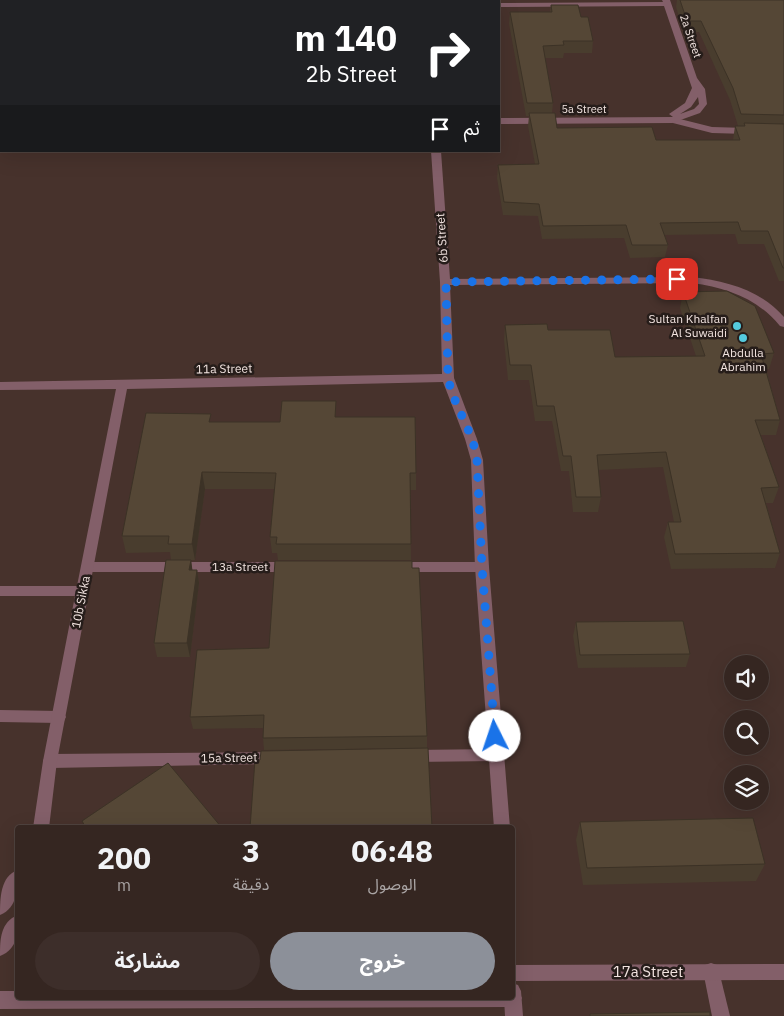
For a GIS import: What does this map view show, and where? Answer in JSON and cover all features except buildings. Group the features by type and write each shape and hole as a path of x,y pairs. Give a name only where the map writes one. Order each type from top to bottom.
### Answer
{"street":[{"path":"500,5 667,2"},
{"name":"2a Street","path":"638,120 672,120 697,111 702,104 701,89 694,80 667,2"},
{"path":"638,120 665,117 686,108 695,95 694,80"},
{"name":"5a Street","path":"500,121 638,120"},
{"path":"672,120 712,130 784,132"},
{"name":"6b Street","path":"436,152 446,282 448,378 451,392 475,444 482,567 502,825"},
{"path":"446,282 702,278 733,282 768,299 784,315"},
{"path":"677,279 702,280 738,290 769,308 784,324"},
{"name":"11a Street","path":"0,386 448,378"},
{"name":"10b Sikka","path":"40,825 50,761 122,385"},
{"name":"13a Street","path":"88,567 305,567"},
{"path":"384,567 482,567"},
{"path":"0,591 83,591"},
{"path":"0,716 59,716"},
{"path":"398,756 497,755"},
{"name":"15a Street","path":"50,761 288,758"},
{"path":"0,907 15,882"},
{"path":"0,948 15,927"},
{"path":"711,971 720,1016"},
{"name":"17a Street","path":"515,973 784,972"},
{"path":"0,1000 15,1000"},
{"path":"513,1000 514,1016"}],"place":[{"name":"Sultan Khalfan Al Suwaidi","path":"737,326"},
{"name":"Abdulla Abrahim","path":"743,338"}],"route":[{"path":"495,736 482,567 477,460 475,444 457,407 448,378 446,282 677,279"}]}
